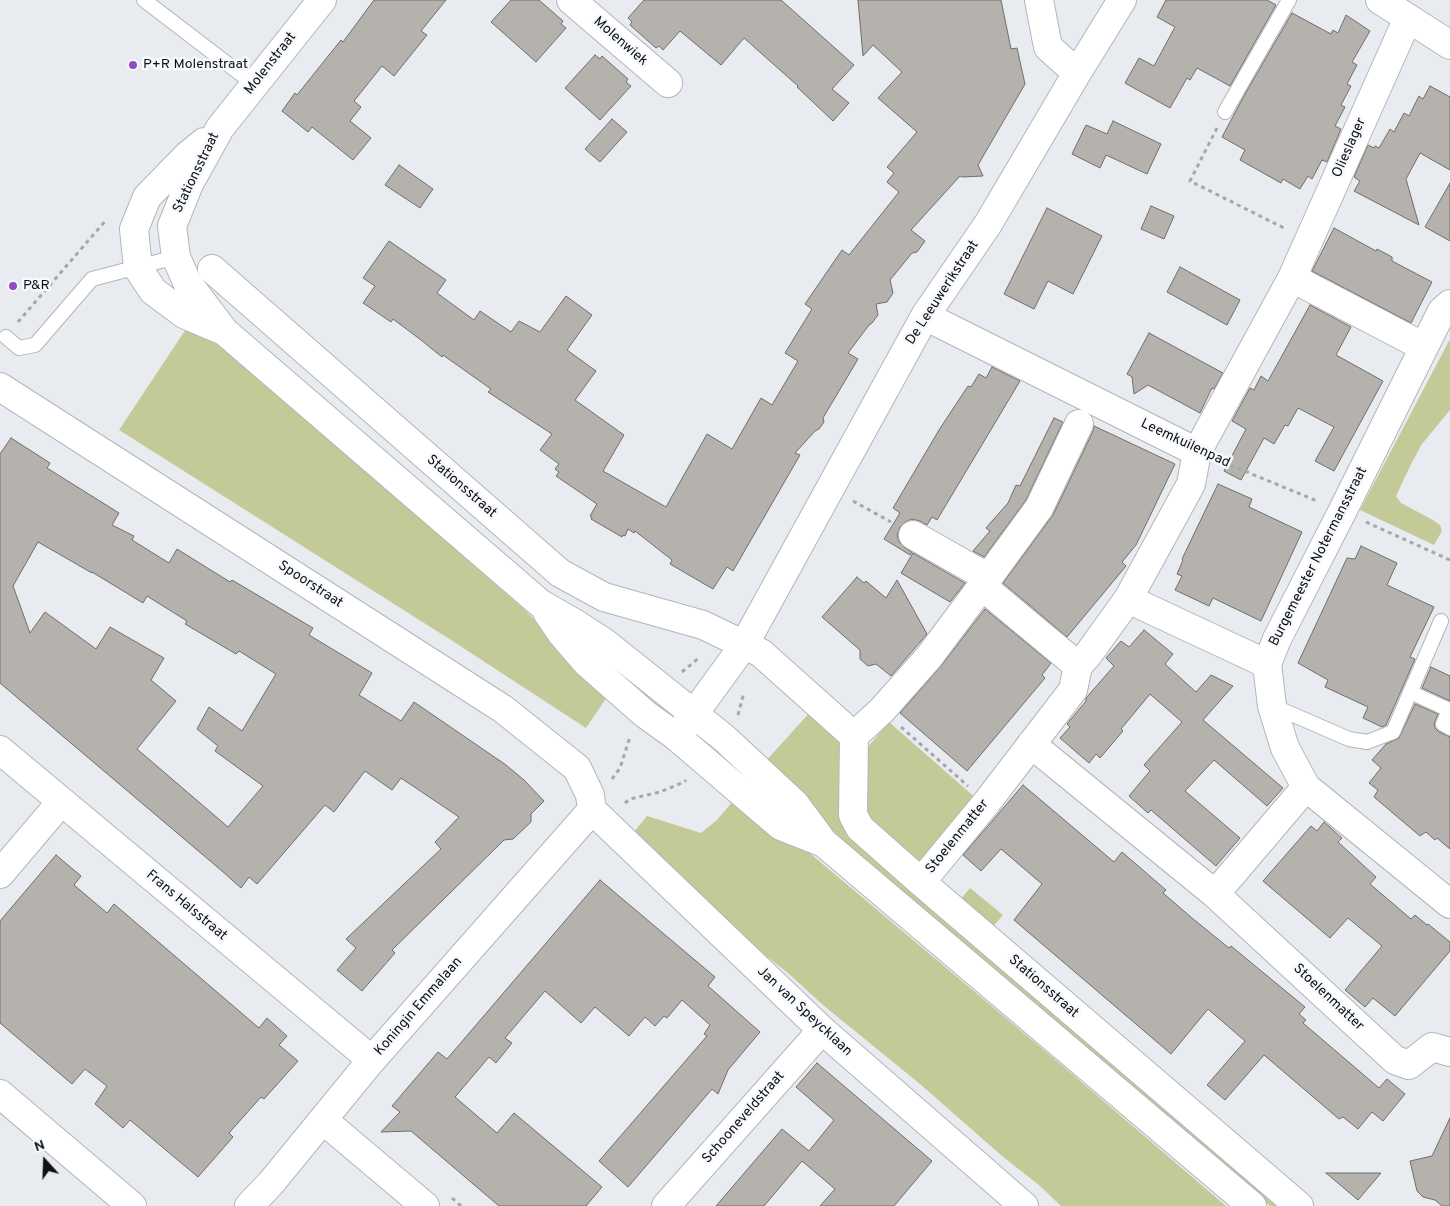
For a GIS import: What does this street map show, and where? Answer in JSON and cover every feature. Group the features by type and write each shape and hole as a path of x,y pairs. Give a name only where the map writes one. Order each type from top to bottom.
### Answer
{"street":[{"name":"Molenstraat","path":"220,128 322,0"},
{"name":"Molenwiek","path":"572,0 668,84"},
{"path":"1039,0 1048,47 1077,73"},
{"name":"De Leeuwerikstraat","path":"677,737 744,645 925,316 988,224 1122,0"},
{"path":"1380,0 1450,46"},
{"name":"Olieslager","path":"1197,452 1292,278 1408,18"},
{"name":"Stationsstraat","path":"220,128 189,184 172,226 176,257 187,282 224,331 541,604 605,643 724,738 796,804 824,843 1252,1206"},
{"name":"Stationsstraat","path":"220,128 188,155 147,197 134,229 138,268 153,291 184,314 224,331"},
{"name":"Stationsstraat","path":"212,269 560,573 604,598 703,625 744,645"},
{"path":"1292,278 1424,347"},
{"name":"Burgemeester Notermansstraat","path":"1450,304 1442,311 1277,639 1267,664 1272,706 1285,748 1306,787 1450,904"},
{"name":"Leemkuilenpad","path":"925,316 1197,452"},
{"name":"Spoorstraat","path":"0,387 503,709 577,768 590,795 592,810"},
{"path":"744,645 761,654 854,736 882,710 929,657 1039,508 1079,424"},
{"name":"Stoelenmatter","path":"921,882 987,802 1073,690 1078,666 1128,599 1192,484 1197,452"},
{"path":"913,535 985,582 1078,666"},
{"path":"1128,599 1267,664"},
{"name":"Stationsstraat","path":"541,604 562,634 587,663 645,714 677,737 781,826 824,843"},
{"name":"Stationsstraat","path":"854,736 853,815 860,828 1299,1206"},
{"name":"Stoelenmatter","path":"1031,744 1215,894 1395,1060 1409,1065 1432,1047 1450,1052"},
{"name":"Frans Halsstraat","path":"0,750 361,1052 370,1062"},
{"path":"1215,894 1306,787"},
{"path":"0,874 61,802"},
{"name":"Jan van Speycklaan","path":"592,810 822,1030 1024,1206"},
{"name":"Koningin Emmalaan","path":"249,1206 271,1183 370,1062 592,810"},
{"name":"Schooneveldstraat","path":"666,1206 822,1030"},
{"path":"0,1094 132,1206"},
{"path":"323,1120 425,1206"}],"lane":[{"path":"144,0 254,85"},
{"path":"1225,112 1290,0"},
{"path":"6,337 19,348 35,345 92,279 176,257"},
{"path":"1272,706 1349,739 1367,742 1393,732 1441,621"},
{"path":"1410,692 1449,710 1443,724 1450,728"}],"path":[{"path":"1225,112 1190,181 1309,241"},
{"path":"6,337 98,231"},
{"name":"Leemkuilenpad","path":"1197,452 1342,512 1450,560"},
{"path":"831,487 913,535"},
{"path":"882,710 987,802"}],"green space":[{"path":"188,326 236,356 526,611 582,671 609,694 586,728 451,640 119,430"},
{"path":"1450,339 1450,410 1422,444 1396,496 1401,503 1440,525 1442,531 1434,545 1360,510"},
{"path":"812,710 840,739 842,794 1287,1206 1270,1206 865,862 764,763"},
{"path":"889,722 978,800 923,860 914,860 866,821 867,748"},
{"path":"733,801 806,850 1226,1206 1061,1206 920,1084 748,941 633,833 647,816 701,833 717,820"},
{"path":"970,888 1003,915 991,929 959,901"}],"building":[{"path":"374,0 446,0 421,31 427,35 394,76 382,66 354,101 361,107 350,121 371,138 353,160 312,127 308,132 282,111 295,93 297,95 341,40 343,42"},
{"path":"511,0 539,0 563,21 561,24 566,28 536,62 491,22"},
{"path":"644,0 781,0 854,65 832,89 849,103 833,121 798,86 744,38 721,65 680,31 663,50 659,46 656,48 630,25 632,22 628,18"},
{"path":"858,0 1001,0 1011,49 1017,48 1025,84 978,165 983,176 960,176 911,230 925,241 917,252 912,253 890,280 893,293 887,302 876,304 878,315 848,353 858,359 823,418 824,422 795,453 800,455 733,571 727,567 713,589 670,564 672,560 635,531 634,533 628,529 625,536 623,535 622,537 591,519 592,517 590,516 597,504 556,476 559,472 555,469 559,464 540,450 552,434 488,392 491,389 443,355 442,357 393,319 391,322 363,303 375,286 363,278 389,241 446,280 437,293 474,320 480,311 511,332 519,321 540,332 566,296 592,315 567,350 596,371 575,400 624,435 603,471 666,507 707,434 732,449 761,398 772,405 798,361 785,353 812,309 805,304 842,250 849,255 899,192 887,182 894,173 887,167 917,132 878,98 902,72 873,45 863,56"},
{"path":"1166,0 1267,0 1276,5 1230,86 1197,68 1190,80 1187,78 1170,108 1125,83 1139,58 1154,66 1175,27 1157,17"},
{"path":"1292,13 1331,34 1333,30 1338,33 1346,15 1370,31 1352,62 1357,65 1347,84 1351,86 1341,105 1345,107 1335,126 1341,129 1327,162 1322,160 1312,179 1308,176 1300,189 1283,179 1281,183 1240,160 1245,150 1222,137"},
{"path":"595,55 600,59 602,56 628,79 626,82 631,86 600,120 565,88"},
{"path":"1430,86 1450,97 1450,170 1420,153 1406,179 1419,225 1354,191 1360,181 1354,177 1368,145 1379,148 1390,129 1394,132 1404,113 1409,116 1419,96 1423,99"},
{"path":"612,119 627,132 600,162 585,149"},
{"path":"1113,121 1161,144 1147,174 1106,155 1100,168 1072,154 1086,125 1107,134"},
{"path":"399,165 433,189 420,208 385,185"},
{"path":"1450,183 1450,241 1425,227"},
{"path":"1151,206 1174,216 1164,239 1141,229"},
{"path":"1047,208 1102,236 1073,294 1048,281 1034,309 1004,294"},
{"path":"1334,228 1376,251 1377,249 1392,257 1392,261 1432,282 1411,323 1312,271"},
{"path":"1180,267 1240,300 1227,325 1167,292"},
{"path":"1310,305 1351,327 1336,355 1383,381 1334,471 1315,461 1334,427 1298,408 1288,426 1285,425 1274,444 1264,438 1241,480 1224,471 1246,429 1232,421 1250,388 1254,390 1261,376 1268,381"},
{"path":"1149,333 1223,373 1214,389 1212,388 1200,413 1148,385 1134,394 1132,377 1127,374"},
{"path":"992,367 1020,381 937,520 932,517 927,525 912,519 900,527 897,535 899,542 912,552 910,555 884,539 900,513 893,508 939,430 968,386 971,387 979,374 986,378"},
{"path":"1054,418 1063,422 1026,500 984,557 973,551 990,531 986,528 1008,503 1016,485 1020,486"},
{"path":"1094,426 1175,464 1136,545 1122,562 1126,566 1067,637 1003,583 1053,515"},
{"path":"11,438 50,463 47,468 119,513 112,525 134,536 132,540 169,563 177,549 230,582 232,580 313,628 309,635 372,673 359,695 401,721 414,702 506,765 544,801 531,814 531,822 513,839 504,840 392,950 395,953 362,991 337,970 356,948 346,939 441,849 435,842 459,817 401,778 392,790 365,771 334,812 325,805 257,884 249,877 241,888 0,683 0,454","holes":["38,542 143,603 147,596 187,621 185,624 236,654 239,651 276,674 242,731 209,707 197,729 218,746 215,751 263,786 228,827 137,749 176,701 151,680 164,658 110,627 96,649 45,612 30,633 13,586"]},
{"path":"1218,484 1252,499 1249,507 1302,532 1261,621 1213,598 1209,606 1175,590 1182,576 1177,574 1182,559"},
{"path":"1361,546 1397,563 1387,585 1434,607 1410,657 1415,659 1386,725 1382,727 1363,718 1368,707 1325,687 1328,680 1298,663 1347,558 1355,559"},
{"path":"913,553 965,583 950,602 901,573"},
{"path":"857,577 864,583 866,581 886,598 897,580 927,634 891,676 876,664 868,666 860,659 860,650 822,617"},
{"path":"985,609 1051,663 1042,675 1045,678 967,771 900,713 941,666"},
{"path":"1144,630 1173,654 1165,664 1196,692 1211,675 1233,686 1203,720 1283,788 1267,806 1214,760 1185,791 1240,838 1216,866 1151,810 1148,813 1129,796 1150,771 1144,765 1182,722 1150,694 1121,729 1123,731 1100,758 1096,754 1089,763 1060,738 1070,727 1067,724 1086,701 1086,698 1114,666 1106,658 1121,641 1129,647"},
{"path":"1431,667 1450,676 1450,701 1422,688"},
{"path":"1415,704 1438,714 1434,724 1435,728 1450,737 1450,849 1426,832 1420,836 1374,797 1378,790 1369,783 1381,768 1372,760 1386,744 1399,738"},
{"path":"1023,785 1114,862 1122,852 1166,890 1163,893 1192,918 1229,948 1231,946 1305,1007 1299,1014 1306,1020 1303,1023 1379,1088 1387,1079 1405,1094 1383,1121 1372,1112 1358,1129 1343,1117 1339,1119 1264,1055 1225,1100 1207,1085 1245,1041 1208,1009 1171,1054 1014,920 1042,884 1001,849 981,871 963,855"},
{"path":"1324,822 1342,838 1338,842 1376,877 1370,884 1411,919 1415,915 1450,942 1450,951 1395,1016 1373,998 1365,1007 1345,990 1382,946 1348,918 1330,938 1263,881 1311,826 1317,831"},
{"path":"56,855 81,876 74,885 107,913 114,904 259,1028 267,1018 287,1036 279,1045 298,1061 264,1099 261,1097 229,1133 233,1137 198,1177 130,1120 123,1128 95,1104 107,1086 85,1069 72,1084 0,1023 0,921"},
{"path":"600,880 715,977 708,986 760,1032 728,1070 718,1094 712,1089 628,1187 599,1161 707,1036 704,1034 710,1025 682,1000 667,1018 664,1016 655,1026 645,1017 629,1036 595,1007 581,1023 545,991 505,1038 512,1043 496,1063 489,1057 455,1097 497,1133 514,1113 602,1187 586,1206 499,1206 411,1131 381,1132 400,1112 392,1106 438,1052 447,1059"},
{"path":"817,1063 932,1161 894,1206 820,1206 835,1189 802,1161 764,1206 716,1206 782,1129 809,1151 834,1120 796,1087"},
{"path":"1450,1118 1450,1206 1442,1206 1435,1200 1423,1197 1417,1191 1410,1161 1432,1156"},
{"path":"1326,1173 1381,1173 1358,1200"}],"place":[{"name":"P+R Molenstraat","path":"133,65"},
{"name":"P&R","path":"13,286"}]}
